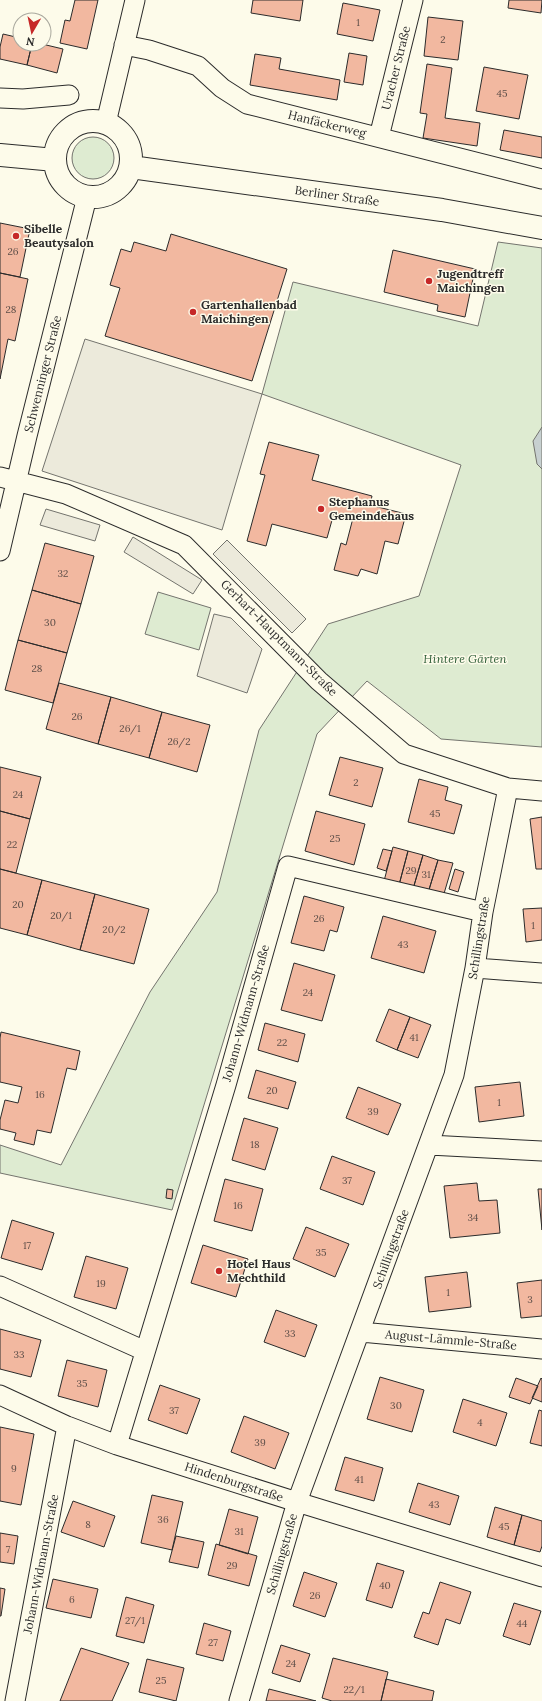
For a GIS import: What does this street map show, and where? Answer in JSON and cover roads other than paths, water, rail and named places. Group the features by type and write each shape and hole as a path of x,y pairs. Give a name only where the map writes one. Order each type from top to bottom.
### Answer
{"main road":[{"path":"94,121 106,123 118,129 126,140 131,152 131,166 127,177 120,187 99,197 87,197 68,188 61,180 55,160 57,148 62,137 71,128 81,122 94,121"},
{"path":"0,155 55,160"},
{"name":"Berliner Straße","path":"131,166 434,209 542,228"}],"street":[{"path":"106,123 135,0"},
{"name":"Uracher Straße","path":"379,136 413,0"},
{"name":"Hanfäckerweg","path":"124,45 149,50 198,66 222,88 247,104 542,178"},
{"path":"0,98 69,95"},
{"name":"Schwenninger Straße","path":"0,551 8,479 87,197"},
{"name":"Gerhart-Hauptmann-Straße","path":"8,479 66,494 184,545 319,681 404,754 508,788 542,791"},
{"name":"Schillingstraße","path":"239,1701 297,1502 361,1332 454,1075 475,968 483,912 508,788"},
{"name":"Johann-Widmann-Straße","path":"117,1444 226,1085 288,866 483,912"},
{"path":"475,968 542,973"},
{"path":"429,1145 542,1151"},
{"path":"0,1286 145,1351"},
{"name":"August-Lämmle-Straße","path":"361,1332 542,1349"},
{"name":"Hindenburgstraße","path":"0,1395 67,1426 117,1444 297,1502 542,1577"},
{"name":"Johann-Widmann-Straße","path":"15,1701 67,1426"}],"place":[{"name":"Sibelle Beautysalon","path":"16,236"},
{"name":"Jugendtreff Maichingen","path":"429,281"},
{"name":"Gartenhallenbad Maichingen","path":"193,312"},
{"name":"Stephanus Gemeindehaus","path":"321,509"},
{"name":"Hotel Haus Mechthild","path":"219,1271"}],"park label":[{"name":"Hintere Gärten","path":"465,659"}]}
